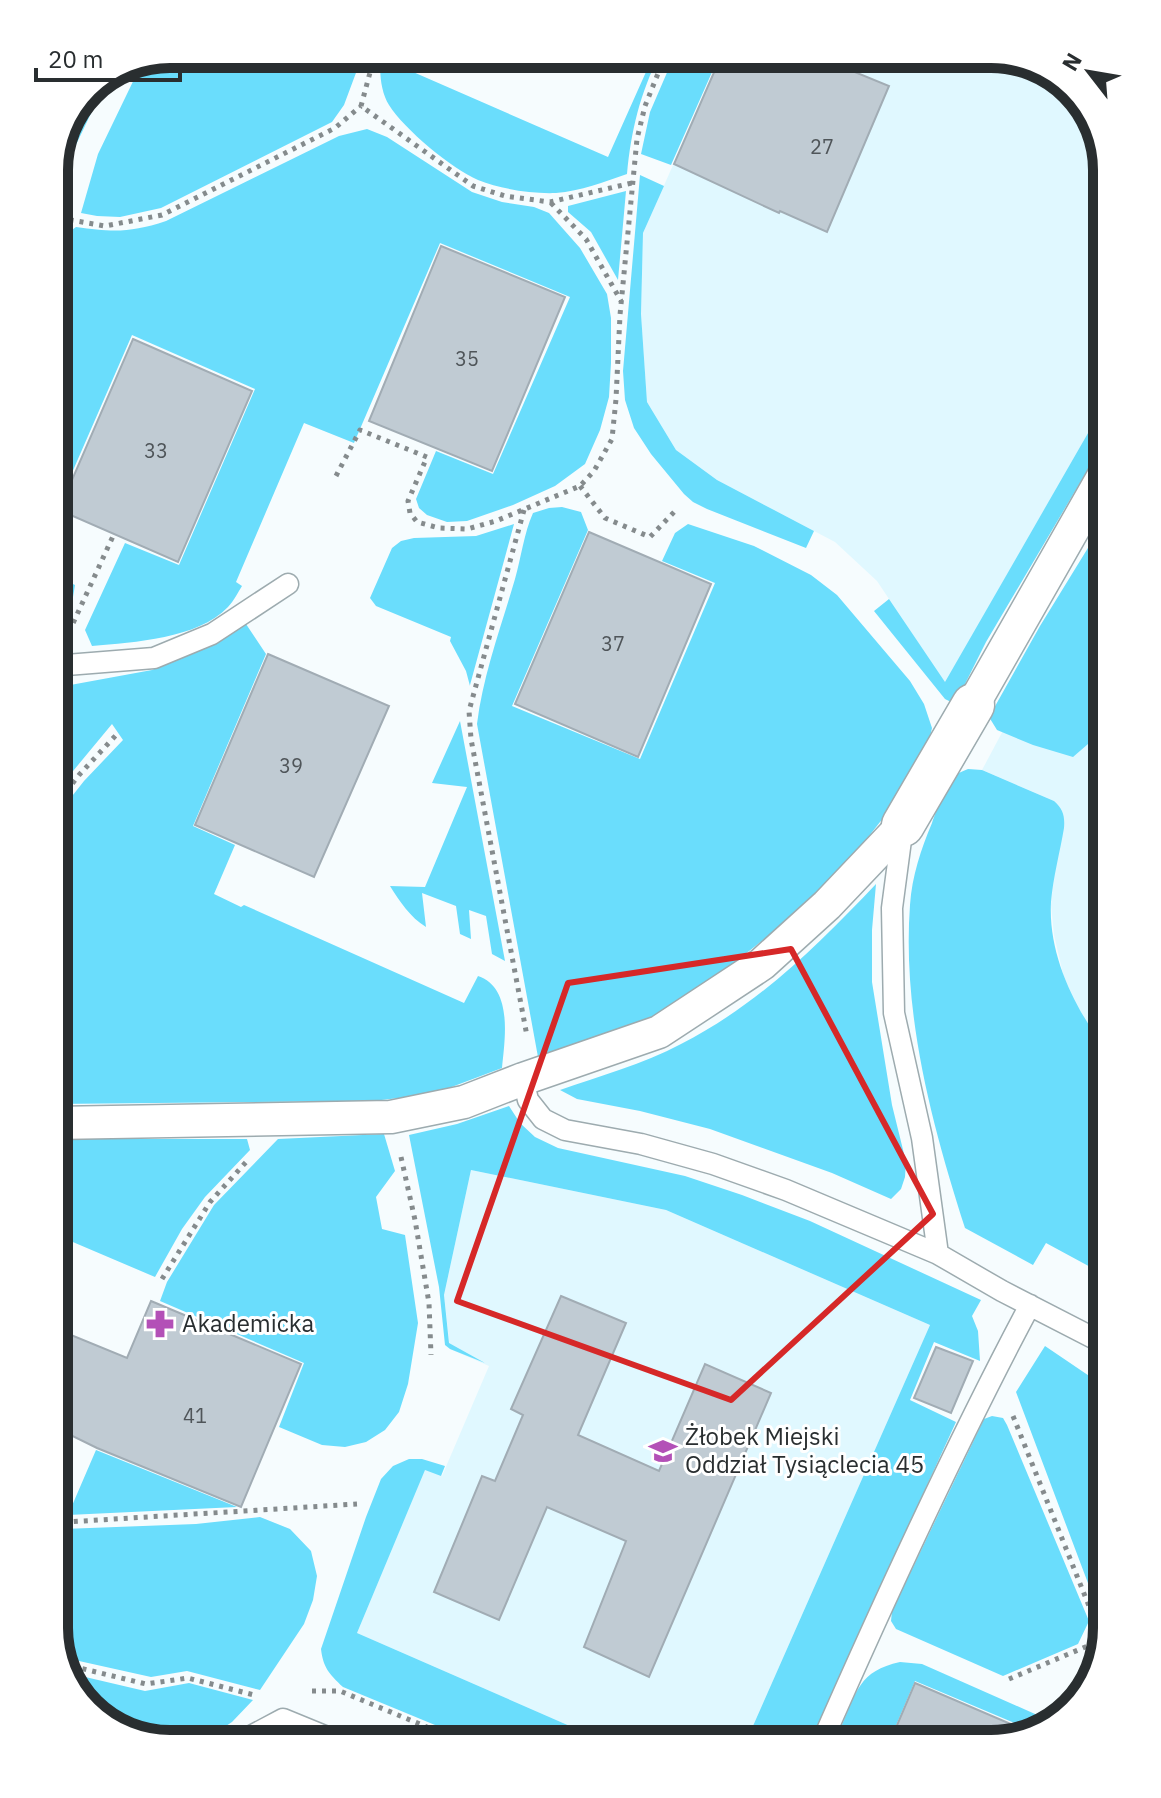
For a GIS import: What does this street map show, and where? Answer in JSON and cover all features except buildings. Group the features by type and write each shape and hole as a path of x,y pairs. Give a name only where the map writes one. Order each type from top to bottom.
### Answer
{"street":[{"path":"68,1123 391,1117 464,1102 659,1032 762,964 827,905 903,825 1093,495"}],"lane":[{"path":"68,665 154,658 212,634 288,584"},
{"path":"903,825 892,908 894,1013 922,1138 938,1254"},
{"path":"532,1076 528,1100 543,1119 565,1130 641,1144 713,1164 786,1190 938,1254 1093,1338"},
{"path":"827,1730 870,1632 996,1368 1030,1305"},
{"path":"262,1730 283,1719 310,1730"}],"path":[{"path":"68,222 71,220 105,226 162,215 335,128 361,106 371,68"},
{"path":"336,476 360,430 427,457 408,501 410,513 417,522 439,528 467,529 496,521 580,486 594,471 612,439 621,302 637,139 645,106 661,68"},
{"path":"361,106 473,186 505,196 550,202 632,183"},
{"path":"550,202 586,239 621,302"},
{"path":"580,486 605,518 650,537 677,509"},
{"path":"524,510 469,711 471,739 532,1076"},
{"path":"68,634 114,534"},
{"path":"68,789 118,733"},
{"path":"391,1117 418,1234 429,1303 431,1355"},
{"path":"162,1279 210,1202 286,1119"},
{"path":"996,1368 1093,1618"},
{"path":"68,1522 357,1504"},
{"path":"1009,1679 1091,1645"}],"highlighted area":[{"path":"791,949 933,1214 731,1400 457,1301 568,983"}],"shaded area":[{"path":"170,68 358,68 344,105 332,122 161,208 120,217 81,213 98,154 138,73"},
{"path":"381,68 404,68 608,157 648,68 654,68 638,112 627,174 556,193 526,192 496,186 467,175 442,158 396,115 382,88"},
{"path":"669,68 714,68 671,165 641,154 650,112"},
{"path":"716,68 1010,70 1049,86 1049,112 1075,112 1088,138 1093,170 1093,424 945,683 877,581 835,542 717,480 676,450 647,402 641,314 643,233"},
{"path":"98,98 69,160 79,125"},
{"path":"367,129 387,137 472,192 549,213 580,248 607,294 611,318 609,397 600,430 585,464 555,486 467,521 447,522 427,515 419,508 416,499 436,451 493,474 570,297 440,243 354,443 304,423 236,582 242,586 230,605 215,618 183,632 92,646 85,630 125,543 179,565 255,389 132,335 68,482 68,233 76,227 121,230 166,221 339,136"},
{"path":"640,175 664,186 643,233 641,314 647,402 676,450 717,480 814,531 806,548 693,502 651,454 634,428 625,400 623,371"},
{"path":"626,191 618,280 591,232 568,212 568,206"},
{"path":"1093,424 1093,461 986,642 955,704 945,699 874,611 889,599 945,682"},
{"path":"562,507 581,512 588,530 512,706 640,759 715,583 662,561 675,533 688,524 754,546 811,575 837,595 910,681 924,704 932,728 928,746 898,799 862,845 777,929 725,970 656,1016 538,1057 477,724 488,669 533,513"},
{"path":"514,524 470,686 451,637 376,606 370,598 392,548 401,541 476,536"},
{"path":"1093,540 1093,733 1088,744 1073,757 997,730 989,717"},
{"path":"1093,562 1093,1033 1074,1001 1063,974 1054,935 1051,905 1054,801 982,770"},
{"path":"68,582 75,585 68,610"},
{"path":"244,621 266,654 193,826 235,845 214,894 464,1003 478,976 489,982 502,1002 504,1015 502,1068 433,1094 373,1101 68,1104 68,801 123,740 112,724 68,777 68,685 152,670 210,643"},
{"path":"460,721 505,961 492,954 486,916 469,910 471,939 460,934 456,906 422,893 426,927 410,914 390,886 425,887 467,787 432,783"},
{"path":"968,769 982,770 1054,801 1063,813 1064,828 1052,893 1051,922 1066,982 1093,1030 1093,1268 1046,1243 1033,1265 965,1228 941,1149 915,1028 909,946 910,905 924,843 946,789 958,773"},
{"path":"876,884 872,982 892,1105 906,1162 901,1189 891,1199 832,1173 710,1129 577,1099 560,1090 667,1051 736,1011 786,972"},
{"path":"509,1106 520,1123 535,1137 558,1148 685,1176 742,1195 810,1221 981,1300 972,1316 978,1331 980,1361 934,1342 910,1400 956,1422 816,1730 751,1730 930,1325 666,1210 471,1170 444,1295 449,1343 485,1363 450,1349 445,1345 439,1287 409,1135 457,1124"},
{"path":"384,1134 395,1171 376,1197 382,1229 405,1235 418,1323 408,1384 399,1412 385,1430 366,1442 345,1447 322,1445 279,1427 304,1363 160,1301 167,1282 214,1205 278,1139"},
{"path":"68,1139 247,1139 250,1150 205,1197 182,1229 155,1277 68,1240"},
{"name":"Żłobek Miejski Oddział Tysiąclecia 45","path":"471,1170 666,1210 930,1325 751,1730 579,1730 357,1633 425,1469 442,1476 489,1366 450,1349 444,1295"},
{"path":"1045,1346 1093,1379 1093,1596 1016,1392"},
{"path":"992,1416 1003,1418 1007,1425 1089,1621 1078,1644 1003,1676 896,1629 891,1621 892,1611 984,1419"},
{"path":"96,1450 237,1507 68,1515"},
{"path":"409,1459 422,1459 445,1466 441,1476 425,1470 357,1633 579,1730 447,1730 343,1687 330,1674 321,1649 366,1517 381,1479 393,1466"},
{"path":"260,1517 290,1529 311,1551 317,1576 313,1600 304,1624 260,1690 187,1671 151,1677 73,1660 68,1628 68,1529 196,1524"},
{"path":"900,1662 922,1664 1041,1717 1020,1726 915,1681 894,1730 849,1730 841,1727 861,1684 886,1666"},
{"path":"81,1676 145,1691 189,1683 253,1700 220,1730 164,1730 138,1725 103,1705"}],"place":[{"name":"Akademicka","path":"160,1324"},
{"name":"Żłobek Miejski Oddział Tysiąclecia 45","path":"663,1451"}]}
